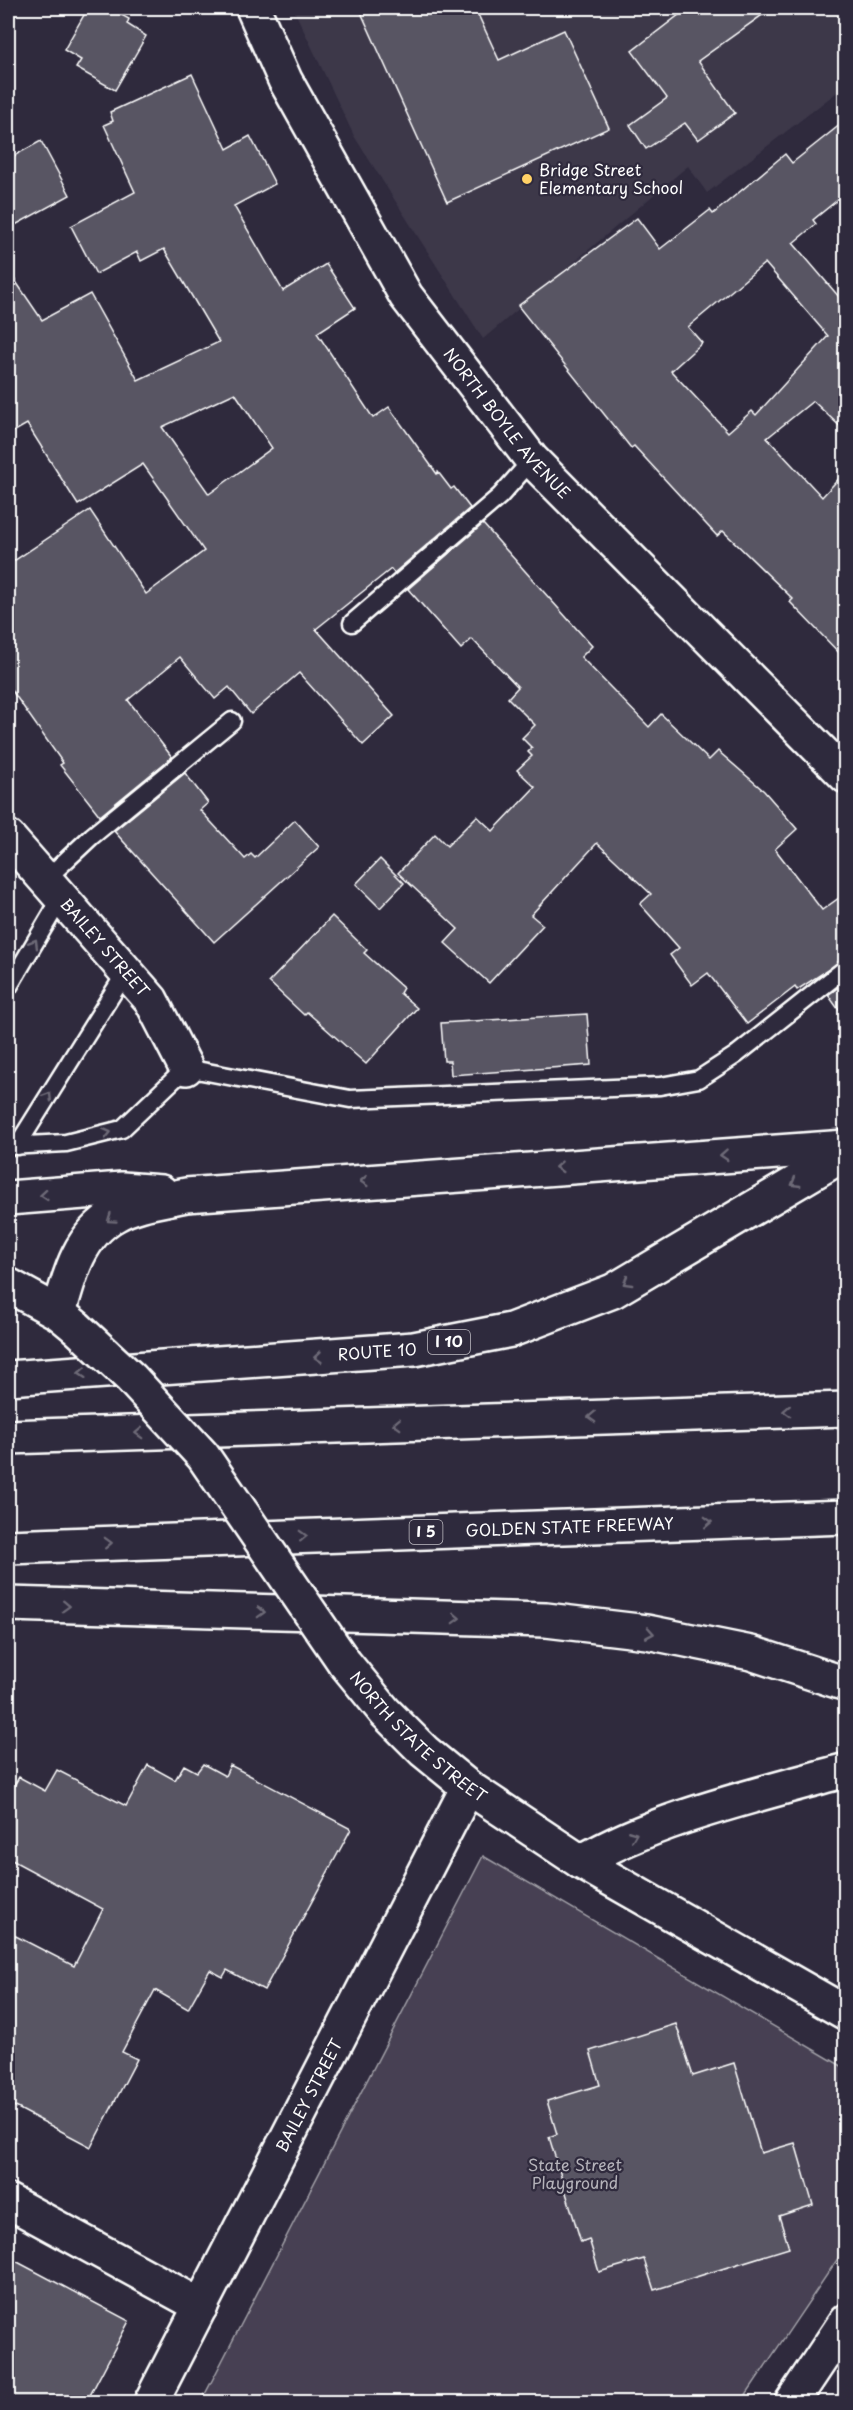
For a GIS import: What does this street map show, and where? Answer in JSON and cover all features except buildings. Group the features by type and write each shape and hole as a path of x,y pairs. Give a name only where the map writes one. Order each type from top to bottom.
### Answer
{"main road":[{"name":"NORTH BOYLE AVENUE","path":"253,8 285,80 406,296 532,460 846,776"},
{"name":"BAILEY STREET","path":"8,837 151,1000 186,1068"},
{"path":"8,1198 122,1189 186,1195 846,1147"},
{"name":"ROUTE 10","path":"8,1378 414,1349 511,1330 613,1291 846,1153"},
{"path":"67,1320 69,1277 85,1241 114,1215 186,1195"},
{"name":"NORTH STATE STREET","path":"8,1285 67,1320 131,1378 203,1456 344,1662 393,1720 424,1751 468,1787 581,1862 846,2013"},
{"path":"8,1437 846,1409"},
{"name":"GOLDEN STATE FREEWAY","path":"8,1547 846,1517"},
{"path":"8,1604 546,1620 647,1632 751,1653 846,1684"},
{"path":"581,1862 611,1845 649,1829 846,1770"},
{"name":"BAILEY STREET","path":"151,2403 468,1787"},
{"path":"8,2201 201,2306"},
{"path":"792,2403 846,2321"}],"lane":[{"path":"352,623 500,495 532,460"},
{"path":"8,988 53,889 93,836 232,722"},
{"path":"12,1146 66,1143 122,1129 186,1068 350,1099 660,1086 699,1079 736,1055 846,968"},
{"path":"12,1146 126,972"}],"shaded area":[{"name":"Bridge Street Elementary School","path":"293,8 845,8 845,86 707,193 688,166 483,339 354,136"}],"green space":[{"name":"State Street Playground","path":"483,1856 845,2068 845,2248 741,2402 201,2402"}],"place":[{"name":"Bridge Street Elementary School","path":"527,179"}]}
